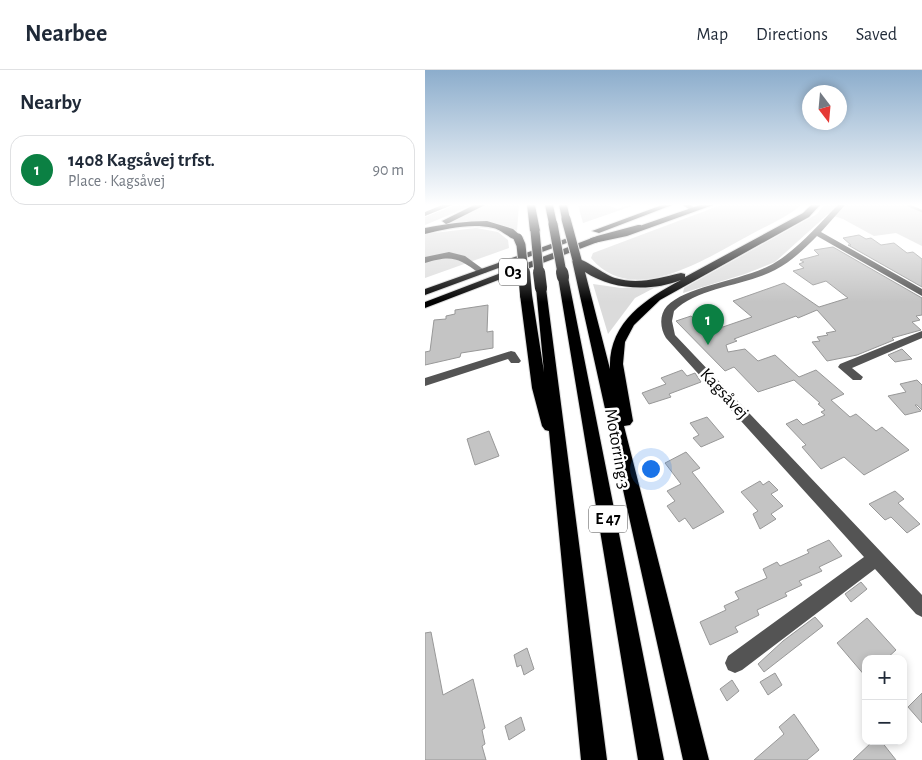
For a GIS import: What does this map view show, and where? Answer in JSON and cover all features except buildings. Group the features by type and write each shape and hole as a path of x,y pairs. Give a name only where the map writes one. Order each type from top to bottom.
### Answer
{"highway":[{"path":"517,237 521,245 534,291"},
{"name":"E 47","path":"535,237 534,291 562,467 594,760"},
{"name":"Motorring 3","path":"555,237 651,760"},
{"path":"571,237 696,760"},
{"path":"594,240 608,237"},
{"path":"577,260 591,271 614,281 630,284 663,282 690,272 753,237"},
{"path":"639,518 617,376 617,351 623,332 635,316 656,298 766,237"}],"main road":[{"name":"O3","path":"425,292 580,237"},
{"name":"O3","path":"425,305 602,237"}],"street":[{"name":"Kagsåvej","path":"810,237 774,267 758,275 687,298 671,308 667,317 666,327 676,342 922,608"},
{"path":"825,237 922,293"},
{"path":"425,260 438,255 452,253 483,272"},
{"path":"857,377 844,367 922,334"},
{"path":"425,382 511,354 515,361"},
{"path":"735,663 876,558"}],"shaded area":[{"path":"425,237 504,237 508,240 509,248 425,278"},
{"path":"635,237 745,237 690,266 669,274 647,279 627,279 608,272 591,258 593,253"},
{"path":"775,237 802,237 775,262 745,274 683,293 684,288"},
{"path":"904,237 922,237 922,246"},
{"path":"593,284 621,288 654,288 635,298 608,334"}],"place":[{"name":"1408 Kagsåvej trfst.","path":"708,345"}]}
